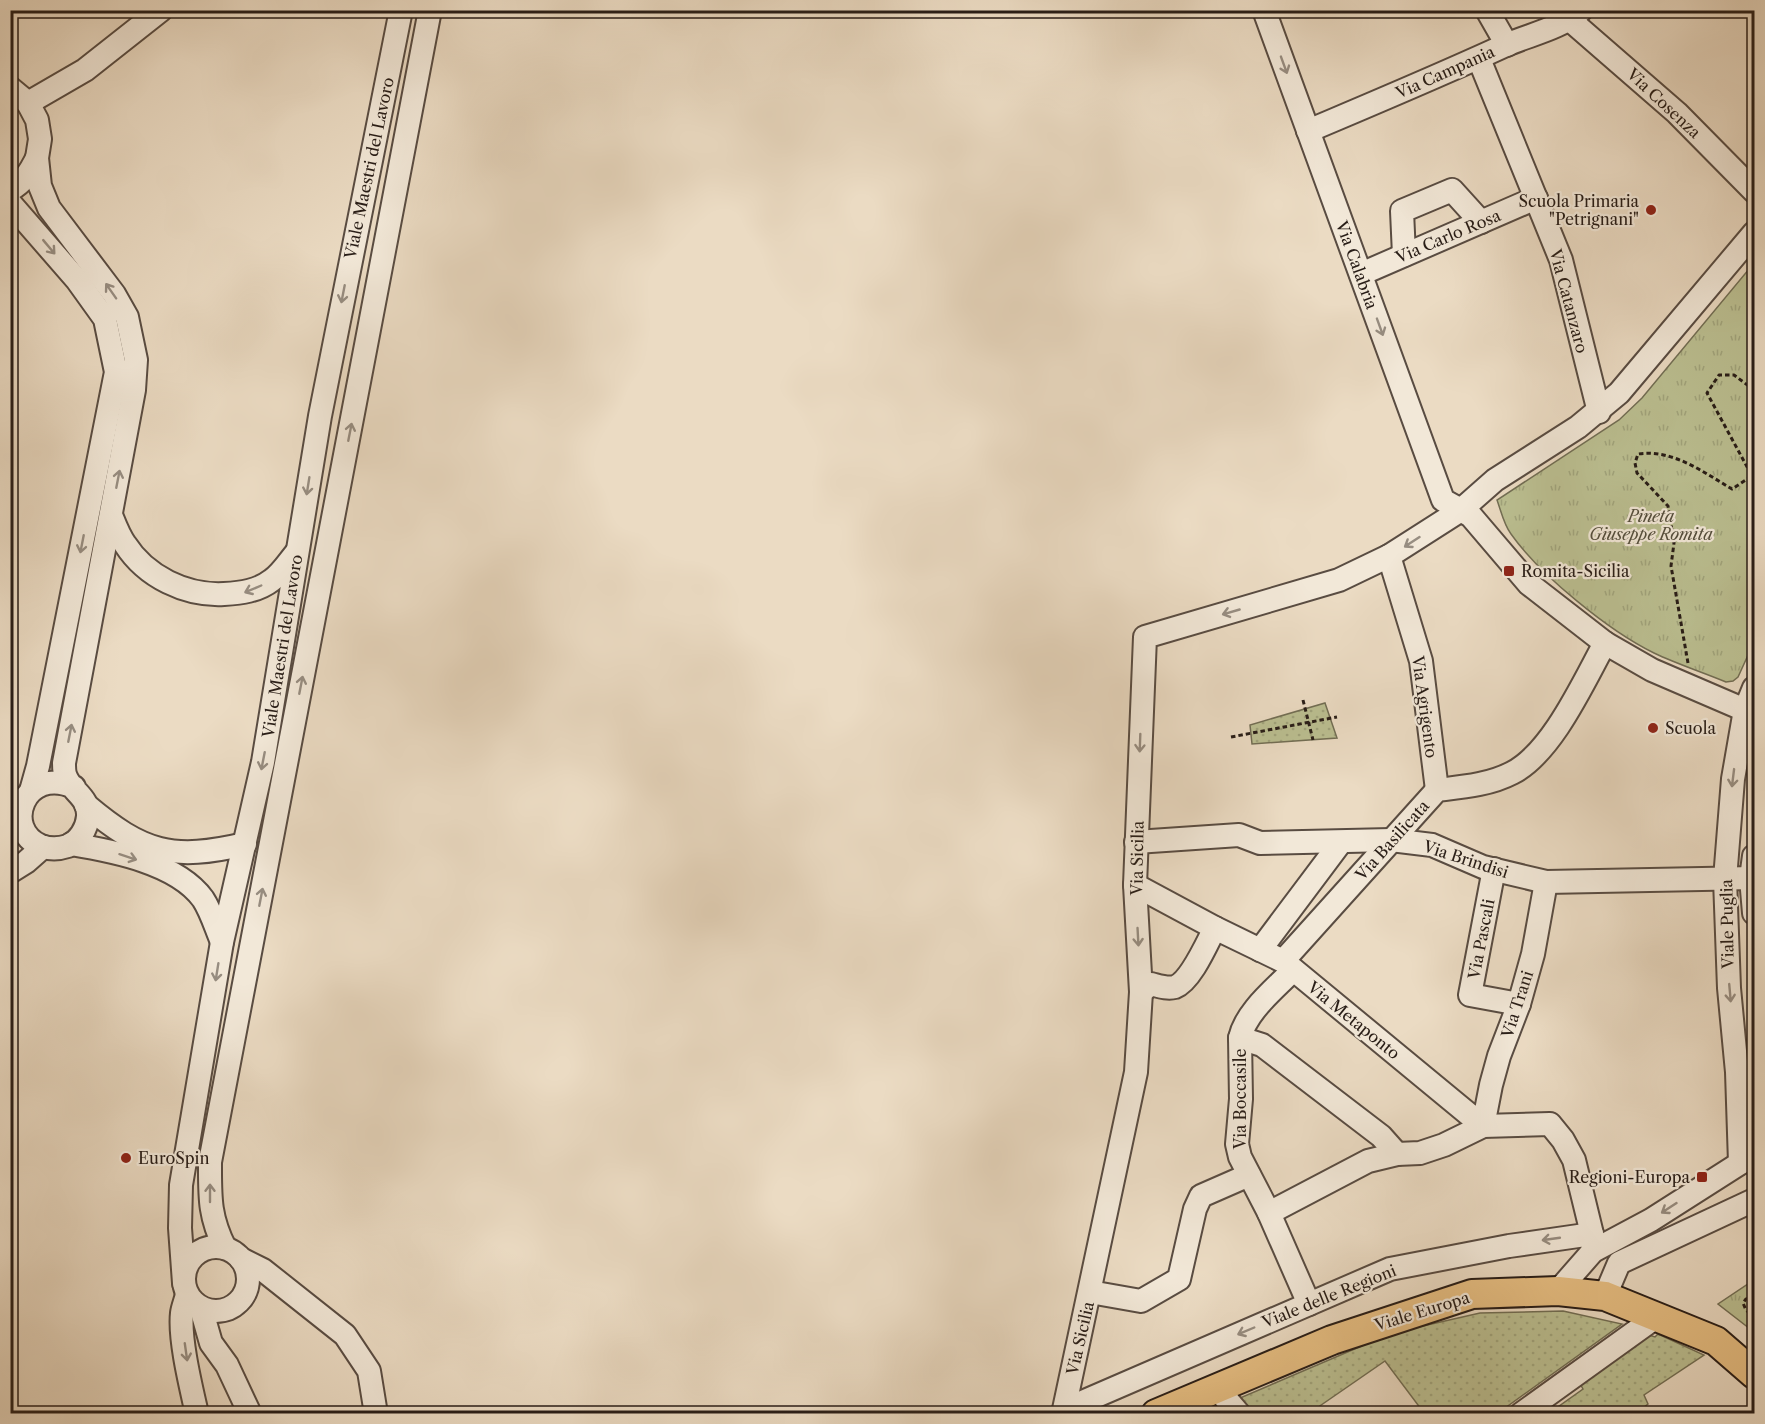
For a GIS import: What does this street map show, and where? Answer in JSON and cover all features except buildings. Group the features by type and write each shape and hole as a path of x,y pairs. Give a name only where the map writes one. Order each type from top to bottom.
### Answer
{"main road":[{"name":"Viale Europa","path":"1156,1413 1332,1340 1472,1294 1558,1291 1605,1296 1716,1341 1755,1374"}],"street":[{"path":"28,103 85,70 161,10"},
{"name":"Viale Maestri del Lavoro","path":"191,1295 180,1228 182,1185 222,942 263,762 342,295 401,10"},
{"name":"Viale Maestri del Lavoro","path":"233,1253 215,1228 210,1205 210,1162 430,10"},
{"name":"Via Calabria","path":"1264,10 1443,500 1471,516 1529,584 1605,643 1652,670 1748,717"},
{"path":"1487,10 1507,45"},
{"name":"Via Campania","path":"1308,131 1479,59 1575,15"},
{"name":"Via Cosenza","path":"1575,15 1755,191"},
{"name":"Via Catanzaro","path":"1479,59 1561,260 1599,412"},
{"path":"10,88 28,103 37,120 40,139 37,158 40,186 49,208 114,294 127,317 136,360 134,390 64,763 65,776 80,796 88,816 86,827 80,837 63,848 43,847 28,836 21,820 21,808 40,755 116,372 105,319 77,280 10,203"},
{"path":"10,190 19,185 30,173 37,158"},
{"path":"1404,255 1402,212 1452,190 1481,222"},
{"name":"Via Carlo Rosa","path":"1361,274 1536,198"},
{"name":"Via Sicilia","path":"1064,1412 1136,1072 1141,992 1135,885 1145,637 1339,580 1389,556 1461,510 1495,480 1599,412 1634,377 1755,233"},
{"path":"111,515 125,544 140,563 166,581 187,591 213,594 246,593 272,580 297,552"},
{"name":"Via Agrigento","path":"1389,556 1421,661 1437,790"},
{"name":"Via Basilicata","path":"1288,965 1391,840 1437,790 1477,785 1513,773 1539,752 1562,721 1605,643"},
{"name":"Viale Puglia","path":"1747,1159 1737,1072 1745,1043 1729,988 1725,879 1733,779 1755,688"},
{"path":"21,808 40,785 52,782 63,783 110,825 135,841 167,852 216,851 245,843"},
{"name":"Via Brindisi","path":"1136,842 1239,836 1260,843 1391,840 1432,845 1483,867 1546,882 1725,879 1753,870"},
{"path":"1260,950 1341,842"},
{"path":"71,844 117,854 159,867 185,880 204,900 222,942"},
{"path":"10,872 43,847"},
{"name":"Via Pascali","path":"1494,869 1470,995 1519,1004"},
{"name":"Viale Puglia","path":"1753,870 1755,913"},
{"name":"Via Trani","path":"1483,1126 1499,1056 1519,1004 1533,954 1546,882"},
{"name":"Via Metaponto","path":"1135,885 1288,965 1483,1126"},
{"path":"1141,992 1151,984 1163,988 1176,987 1186,978 1215,928"},
{"name":"Via Boccasile","path":"1288,965 1248,1018 1240,1038 1241,1100 1237,1144 1240,1157 1269,1213 1309,1304"},
{"path":"1240,1038 1262,1045 1381,1136 1397,1154"},
{"path":"1269,1213 1368,1161 1397,1154 1420,1153 1444,1145 1483,1126 1550,1124 1563,1140 1574,1161 1592,1242"},
{"name":"Viale delle Regioni","path":"1064,1412 1390,1269 1509,1246 1592,1242 1651,1220 1747,1159"},
{"path":"1090,1292 1141,1301 1179,1279 1195,1209 1201,1196 1249,1175"},
{"path":"1605,1296 1618,1263 1755,1200"},
{"name":"Viale delle Regioni","path":"1558,1291 1592,1242"},
{"path":"250,1413 227,1365 211,1343 191,1295 185,1272 193,1257 202,1250 214,1247 233,1253 263,1270 345,1335 369,1371 376,1413"},
{"path":"191,1295 210,1311 227,1310 237,1305 244,1296 249,1282 248,1271 233,1253"},
{"path":"191,1295 182,1313 183,1334 196,1413"},
{"path":"227,1310 223,1330 227,1365"},
{"path":"1521,1413 1656,1317"},
{"path":"1216,1387 1239,1413"}],"path":[{"path":"1688,663 1671,566 1674,543 1668,506 1637,473 1635,463 1638,454 1663,454 1694,466 1732,489 1752,476 1707,393 1719,375 1734,375 1755,390"},
{"path":"1303,700 1313,740"},
{"path":"1231,737 1337,717"},
{"path":"1755,1295 1743,1303 1746,1310 1755,1317"}],"green space":[{"name":"Pineta Giuseppe Romita","path":"1754,263 1754,642 1738,677 1726,682 1654,653 1617,631 1576,601 1539,567 1511,534 1497,500 1619,420 1642,398"},
{"path":"1325,703 1337,738 1252,744 1250,725"},
{"path":"1754,1280 1754,1332 1718,1304"},
{"path":"1563,1311 1622,1324 1498,1413 1424,1413 1385,1361 1314,1410 1315,1413 1253,1413 1240,1398 1392,1333 1480,1313"},
{"path":"1636,1331 1655,1337 1658,1334 1704,1355 1644,1395 1648,1404 1636,1413 1548,1414 1583,1389 1575,1375"}],"place":[{"name":"Scuola Primaria \"Petrignani\"","path":"1651,210"},
{"name":"Romita-Sicilia","path":"1509,571"},
{"name":"Scuola","path":"1653,728"},
{"name":"EuroSpin","path":"126,1158"},
{"name":"Regioni-Europa","path":"1702,1177"}]}
